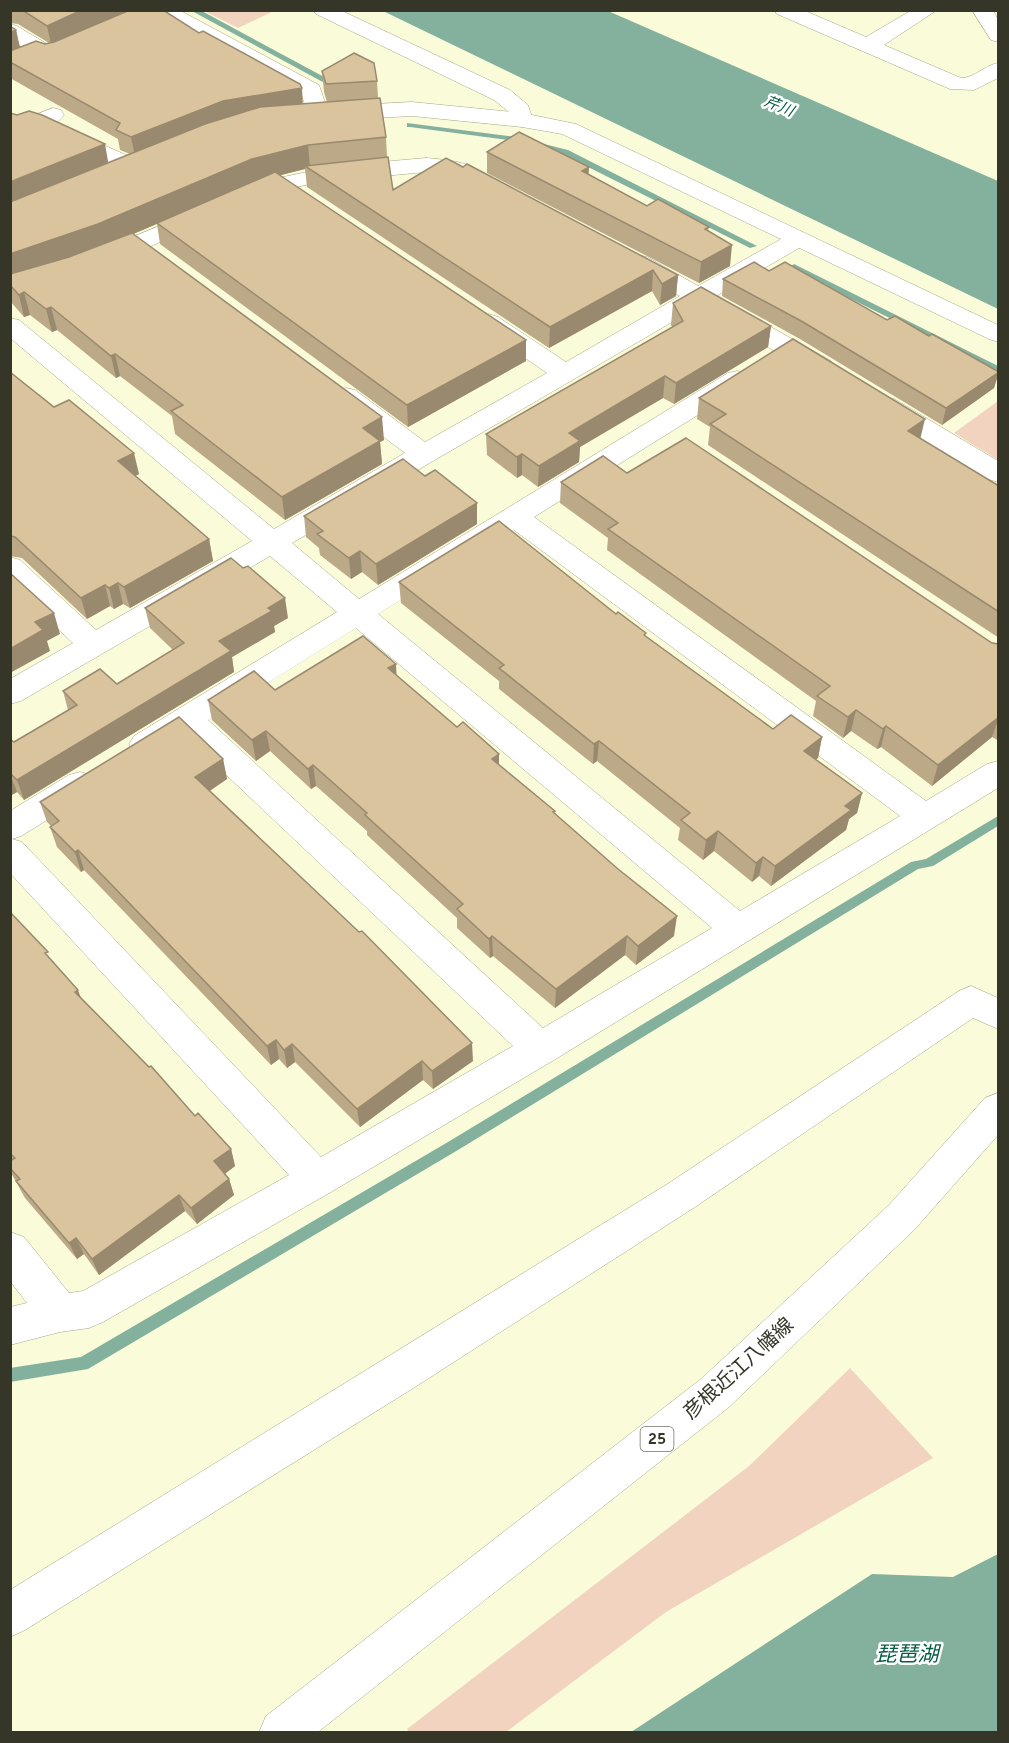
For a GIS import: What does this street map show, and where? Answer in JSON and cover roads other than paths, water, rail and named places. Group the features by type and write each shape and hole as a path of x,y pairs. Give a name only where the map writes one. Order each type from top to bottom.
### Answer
{"street":[{"path":"323,10 502,95 520,110 522,120"},
{"path":"784,10 958,84 974,84 999,69"},
{"path":"867,46 927,10"},
{"path":"982,10 999,36"},
{"path":"154,12 311,90 318,114"},
{"path":"10,30 50,55 92,37"},
{"path":"21,59 41,49"},
{"path":"293,116 412,109 522,120 568,129 999,334"},
{"path":"37,122 134,167"},
{"path":"104,180 157,158"},
{"path":"75,269 149,250 225,205 280,183 319,175 426,165 455,168 497,190"},
{"path":"280,183 310,202"},
{"path":"10,693 798,239"},
{"path":"614,249 790,347 839,377"},
{"path":"467,308 565,373"},
{"path":"10,325 740,930"},
{"path":"10,826 514,516 669,433 790,347"},
{"path":"329,384 424,454"},
{"path":"869,395 999,474"},
{"path":"514,516 925,817"},
{"path":"10,567 93,645"},
{"path":"187,719 541,1049"},
{"path":"10,1326 60,1313 89,1310 318,1180 541,1049 999,773"},
{"path":"10,851 318,1180"},
{"path":"10,1614 401,1373 672,1201 971,1001 999,1014"},
{"name":"彦根近江八幡線","path":"282,1732 715,1393 902,1217 999,1109"},
{"path":"10,1250 60,1313"}],"water":[{"name":"芹川","path":"383,11 608,11 998,181 998,309"},
{"name":"琵琶湖","path":"998,1554 998,1732 631,1732 872,1574 953,1577"}],"waterway":[{"path":"193,10 335,85"},
{"path":"410,125 516,139 565,152 753,246"},
{"path":"794,267 998,369"},
{"path":"10,1375 83,1364 453,1146 915,865 929,863 998,821"}]}
